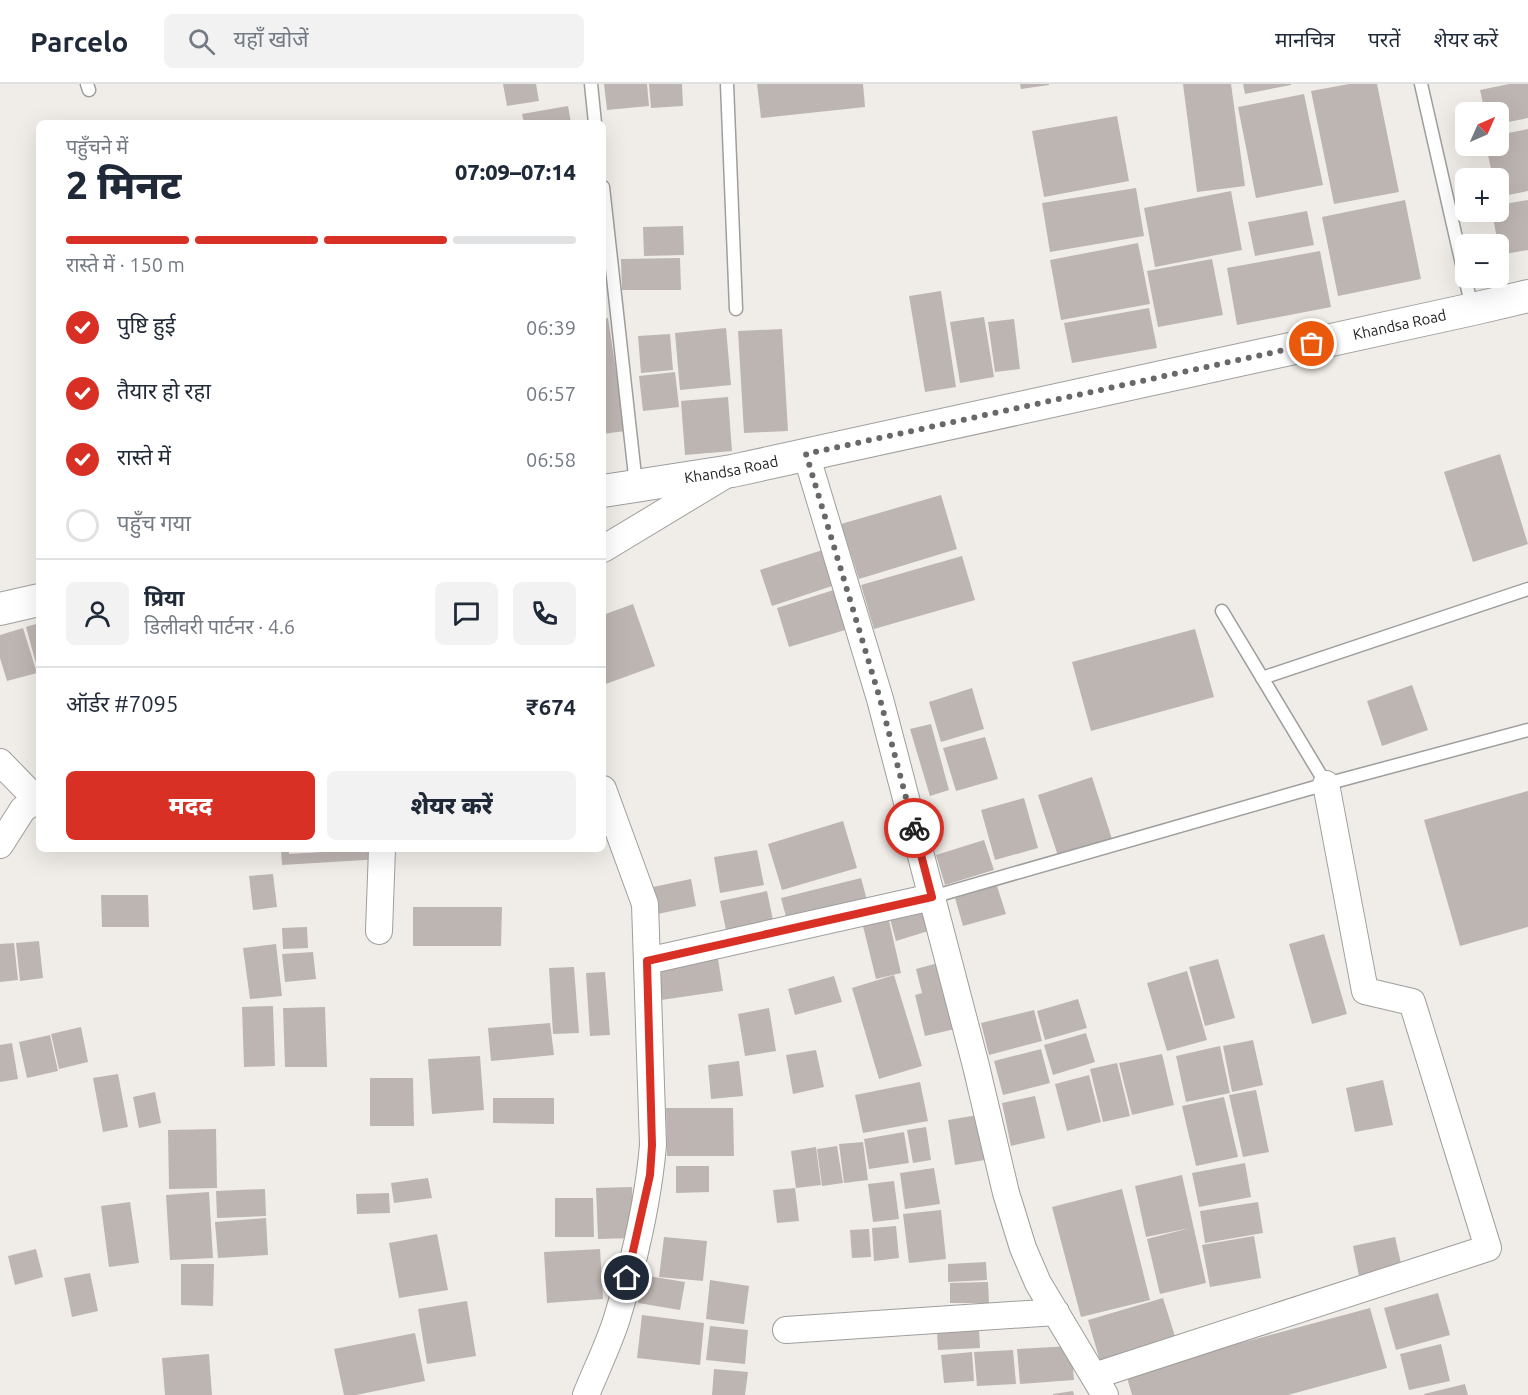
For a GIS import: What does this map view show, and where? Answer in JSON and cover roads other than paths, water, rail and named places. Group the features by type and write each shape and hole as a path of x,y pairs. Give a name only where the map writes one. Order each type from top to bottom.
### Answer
{"street":[{"name":"Khandsa Road","path":"606,491 732,471 1528,296"},
{"path":"806,454 880,699 976,1066 1006,1193 1038,1283 1099,1385 1488,1248 1412,1002 1365,991 1326,784"},
{"path":"606,547 732,471"},
{"path":"0,609 36,601"},
{"path":"0,762 36,797"},
{"path":"586,1395 616,1320 633,1258 650,1175 652,1129 645,903 606,797"},
{"path":"0,845 23,809 36,800"},
{"path":"379,931 382,852"},
{"path":"647,961 932,897"},
{"path":"786,1330 1056,1312"}],"lane":[{"path":"591,84 595,120"},
{"path":"727,84 736,309"},
{"path":"1421,84 1473,309"},
{"path":"606,214 636,486"},
{"path":"1262,678 1528,589"},
{"path":"1222,611 1326,784"},
{"path":"932,897 1326,784 1528,730"}]}
